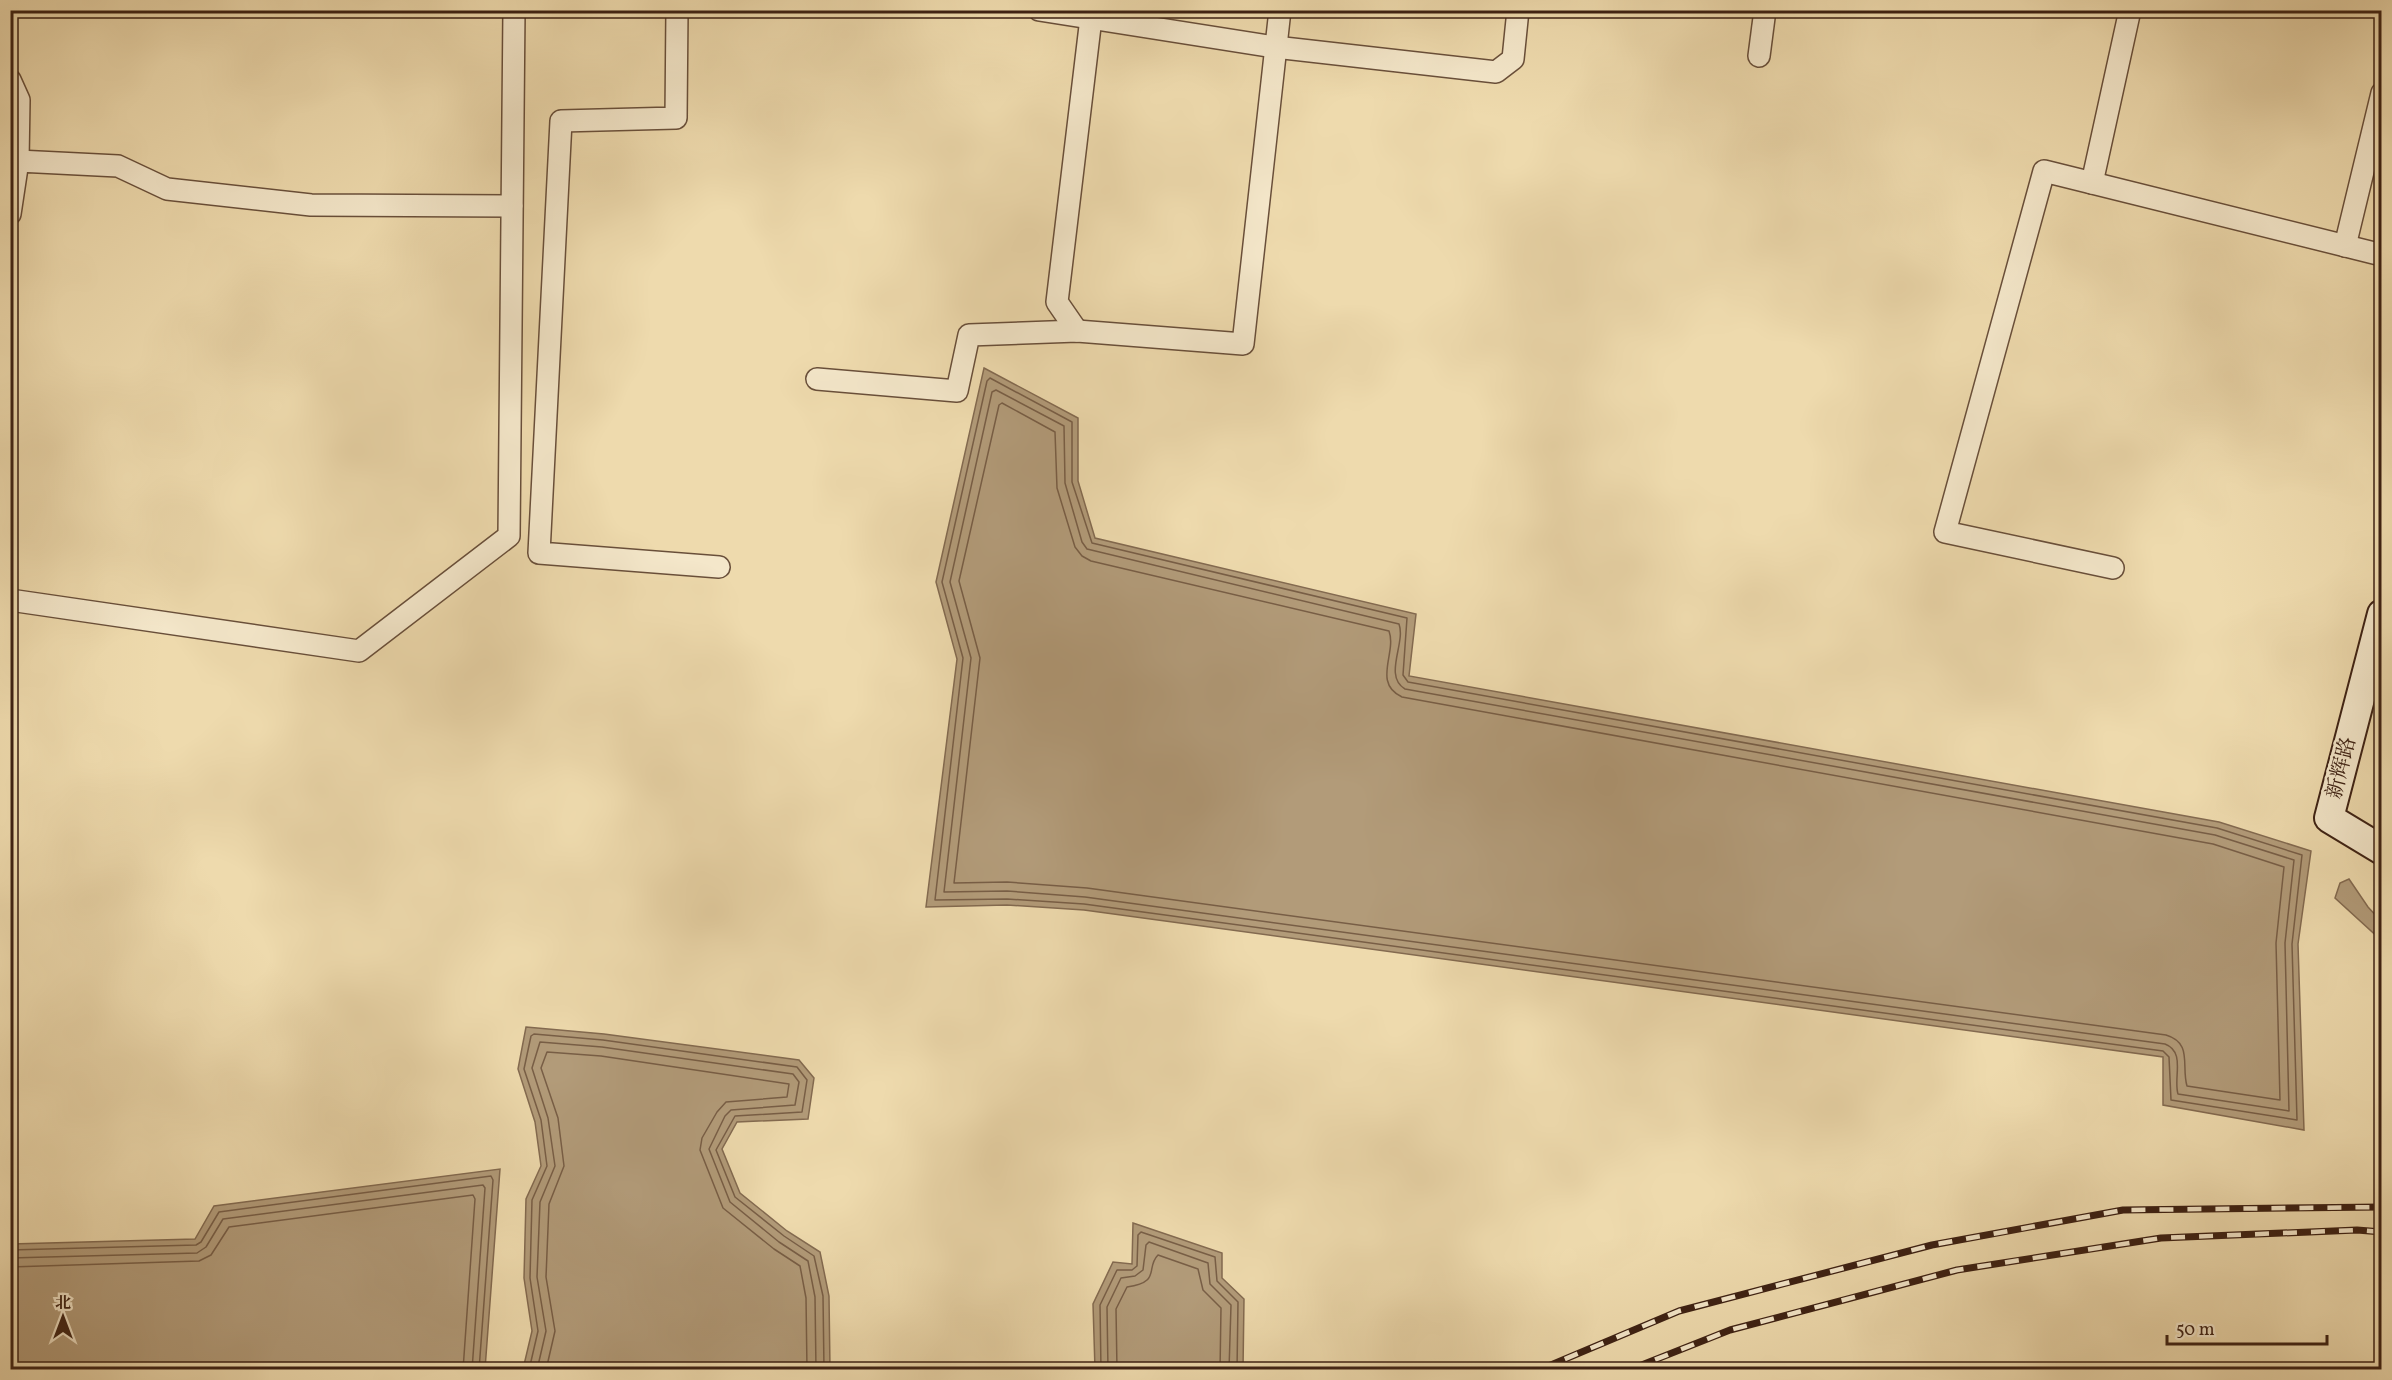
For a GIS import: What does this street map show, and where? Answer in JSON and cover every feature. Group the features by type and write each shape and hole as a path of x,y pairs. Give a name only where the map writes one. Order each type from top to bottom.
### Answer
{"street":[{"path":"10,600 359,651 509,536 514,10"},
{"path":"677,10 676,118 561,121 539,553 719,567"},
{"path":"1039,10 1275,47 1496,72 1513,59 1518,10"},
{"path":"817,379 957,391 969,335 1077,331 1243,344 1280,10"},
{"path":"1759,56 1765,10"},
{"path":"2092,183 2130,10"},
{"path":"1077,331 1057,302 1091,18"},
{"path":"10,80 19,100 18,161 10,214"},
{"path":"2345,246 2382,93"},
{"path":"18,161 118,166 167,189 311,205 512,206"},
{"path":"2113,568 1944,532 2044,171 2382,255"},
{"name":"新辉路","path":"2382,614 2329,818 2382,850"}],"water":[{"path":"984,368 1078,418 1078,481 1095,538 1416,614 1409,676 2219,822 2311,851 2298,944 2304,1130 2163,1105 2163,1057 1084,910 1007,905 926,907 957,659 936,582"},
{"path":"2349,879 2368,907 2381,921 2381,940 2335,898 2340,883"},
{"path":"526,1027 604,1034 799,1060 814,1078 808,1119 737,1122 722,1149 740,1193 787,1231 820,1252 829,1296 830,1369 523,1369 532,1331 524,1278 526,1199 541,1166 535,1122 518,1069"},
{"path":"500,1169 485,1369 11,1369 11,1244 195,1239 214,1206"},
{"path":"1133,1223 1222,1253 1222,1278 1244,1299 1243,1369 1095,1369 1093,1304 1113,1262 1132,1264"}],"railway":[{"path":"1539,1370 1679,1311 1932,1245 2123,1210 2382,1207"},
{"path":"1629,1370 1730,1330 1957,1270 2161,1238 2357,1230 2382,1232"}]}
